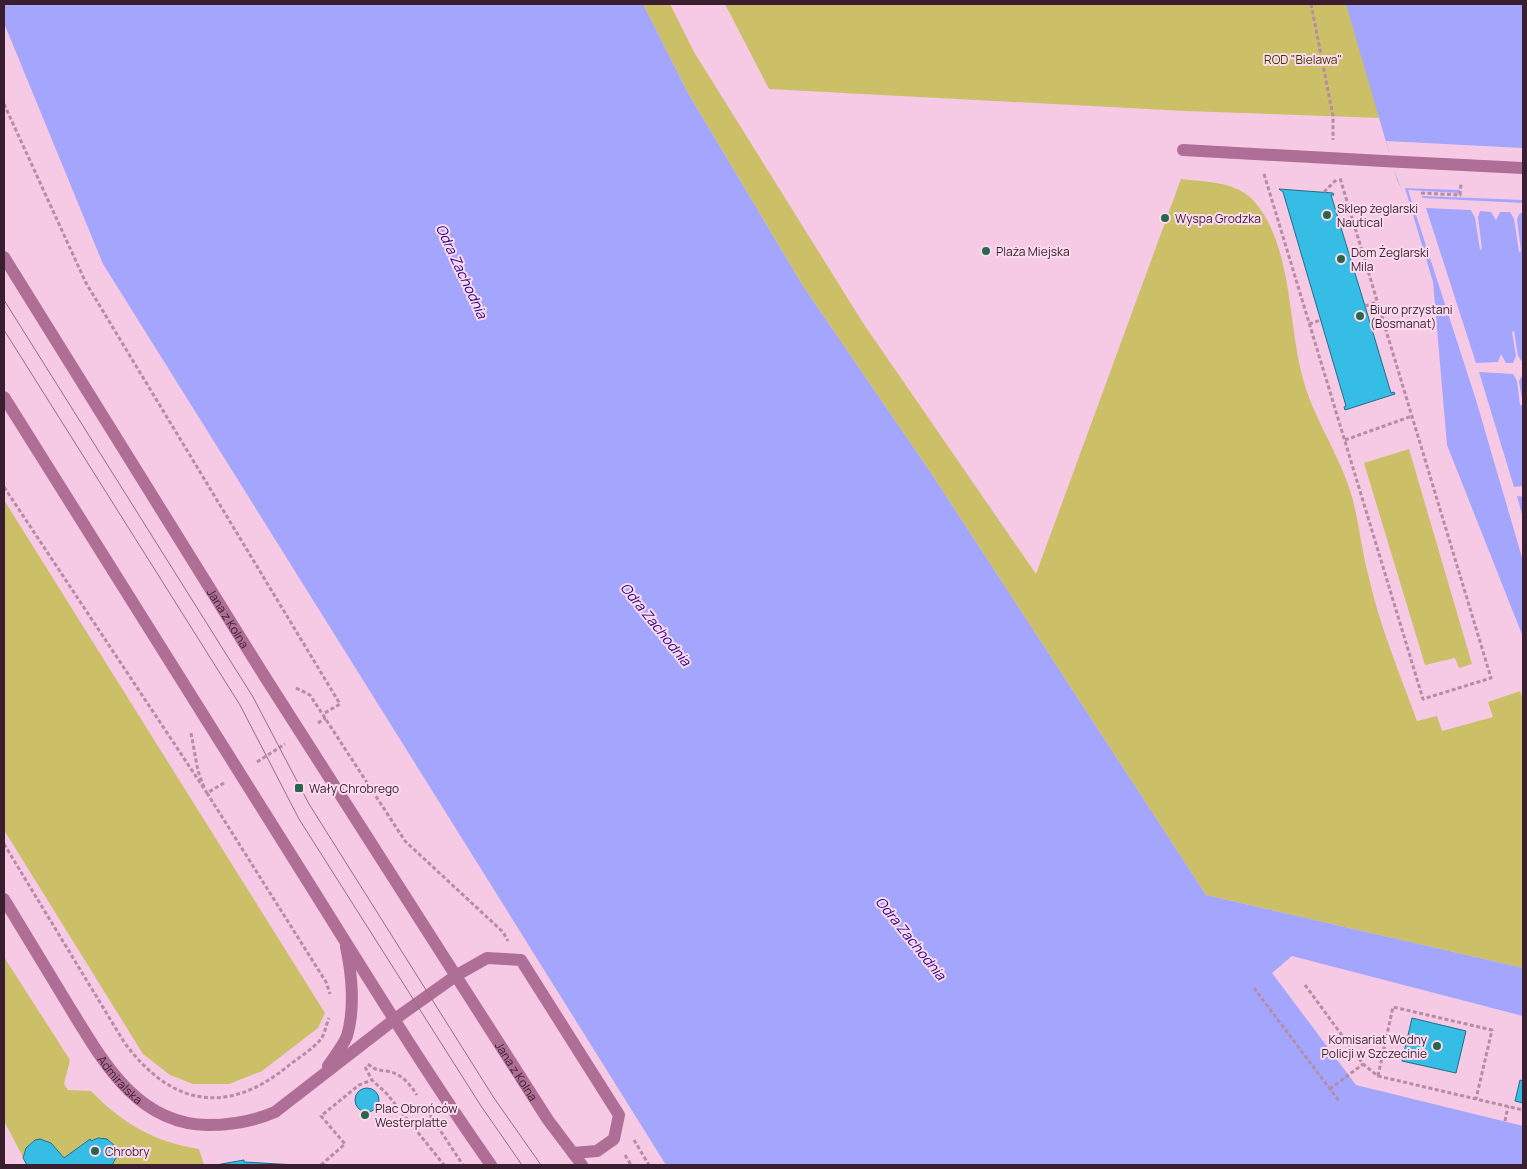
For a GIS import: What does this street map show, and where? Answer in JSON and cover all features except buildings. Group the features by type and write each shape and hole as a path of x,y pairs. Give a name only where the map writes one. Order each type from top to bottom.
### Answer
{"street":[{"path":"1183,150 1523,168"},
{"name":"Jana z Kolna","path":"4,257 265,677 548,1120 582,1165"},
{"path":"4,397 343,937 491,1165"},
{"name":"Admiralska","path":"4,899 100,1057 125,1089 149,1108 163,1116 195,1125 234,1124 261,1118 275,1112 395,1019"},
{"name":"Admiralska","path":"310,1086 330,1063 347,1036 352,986 343,937"},
{"path":"395,1019 457,976 487,958 521,960 619,1115 614,1139 596,1151 573,1153"}],"path":[{"path":"1311,4 1333,116 1334,158"},
{"path":"4,104 86,283 340,704 323,714"},
{"path":"1258,154 1423,699 1491,678 1339,176 1324,192"},
{"path":"1421,193 1460,195 1461,182"},
{"path":"1350,256 1362,252"},
{"path":"1365,306 1377,302"},
{"path":"1309,324 1321,320"},
{"path":"1345,440 1412,416"},
{"path":"4,487 207,793"},
{"path":"316,724 326,718 404,841 503,932 521,960"},
{"path":"4,844 124,1042 146,1069 175,1090 198,1096 216,1097 240,1094 261,1086 321,1039 330,1015"},
{"path":"1305,984 1363,1064 1378,1076 1523,1110"},
{"path":"1254,988 1339,1101"},
{"path":"1378,1076 1393,1006 1492,1030 1476,1099"},
{"path":"422,1104 407,1080 387,1071 377,1071 365,1062 372,1080 387,1094 444,1165"},
{"path":"1330,1089 1363,1064"},
{"path":"321,1165 345,1144 321,1116 359,1085 372,1080"},
{"path":"1505,1121 1508,1106"},
{"path":"428,1111 463,1165"}],"green space":[{"path":"643,4 670,4 694,52 863,323 1036,574 1181,179 1228,186 1245,193 1252,199 1265,216 1275,237 1282,259 1297,354 1306,390 1345,475 1356,512 1366,567 1379,614 1417,721 1437,716 1442,731 1493,717 1488,702 1520,691 1523,700 1523,968 1206,895 933,476 803,286 688,93"},
{"name":"ROD \"Bielawa\"","path":"725,4 1388,4 1365,68 1381,118 1185,111 769,89"},
{"path":"1409,449 1472,664 1459,668 1455,658 1425,665 1364,463"},
{"path":"4,500 325,1013 318,1028 262,1071 229,1084 193,1084 170,1075 143,1054 4,830"},
{"path":"4,957 70,1060 64,1084 68,1090 91,1091 127,1122 153,1136 199,1149 204,1165 112,1165 116,1158 115,1146 107,1139 101,1138 91,1141 89,1139 64,1158 51,1143 37,1140 26,1148 23,1157 4,1121"}],"water":[{"name":"Odra Zachodnia","path":"4,4 643,4 688,93 803,286 933,476 1206,895 1523,968 1523,1016 1292,956 1272,973 1356,1085 1523,1126 1523,1165 666,1165 103,264 4,23"},
{"path":"1346,4 1523,4 1523,637 1447,445 1433,282 1405,188 1401,188 1397,180"}],"pier":[{"path":"1386,141 1523,148 1523,200 1422,196 1423,198 1523,203 1523,213 1520,213 1517,219 1521,251 1519,252 1514,219 1510,212 1500,212 1496,220 1491,212 1480,211 1478,217 1482,249 1480,250 1475,218 1471,210 1426,208 1476,363 1498,362 1501,354 1506,363 1513,363 1516,356 1512,332 1514,331 1518,356 1523,363 1523,374 1519,381 1523,405 1520,405 1517,381 1513,374 1479,372 1514,487 1523,486 1523,497 1517,496 1523,518 1523,561 1476,400 1408,190 1459,193 1460,190 1401,188 1386,152 1389,152"}],"tram line":[{"path":"4,300 253,697 309,804 494,1098 541,1165"},
{"path":"4,330 240,705 299,819 481,1106 522,1165"}],"place":[{"name":"Sklep żeglarski Nautical","path":"1327,215"},
{"name":"Wyspa Grodzka","path":"1165,218"},
{"name":"Plaża Miejska","path":"986,251"},
{"name":"Dom Żeglarski Mila","path":"1341,259"},
{"name":"Biuro przystani (Bosmanat)","path":"1360,316"},
{"name":"Wały Chrobrego","path":"299,788"},
{"name":"Komisariat Wodny Policji w Szczecinie","path":"1437,1046"},
{"name":"Plac Obrońców Westerplatte","path":"365,1115"},
{"name":"Chrobry","path":"95,1151"}]}
